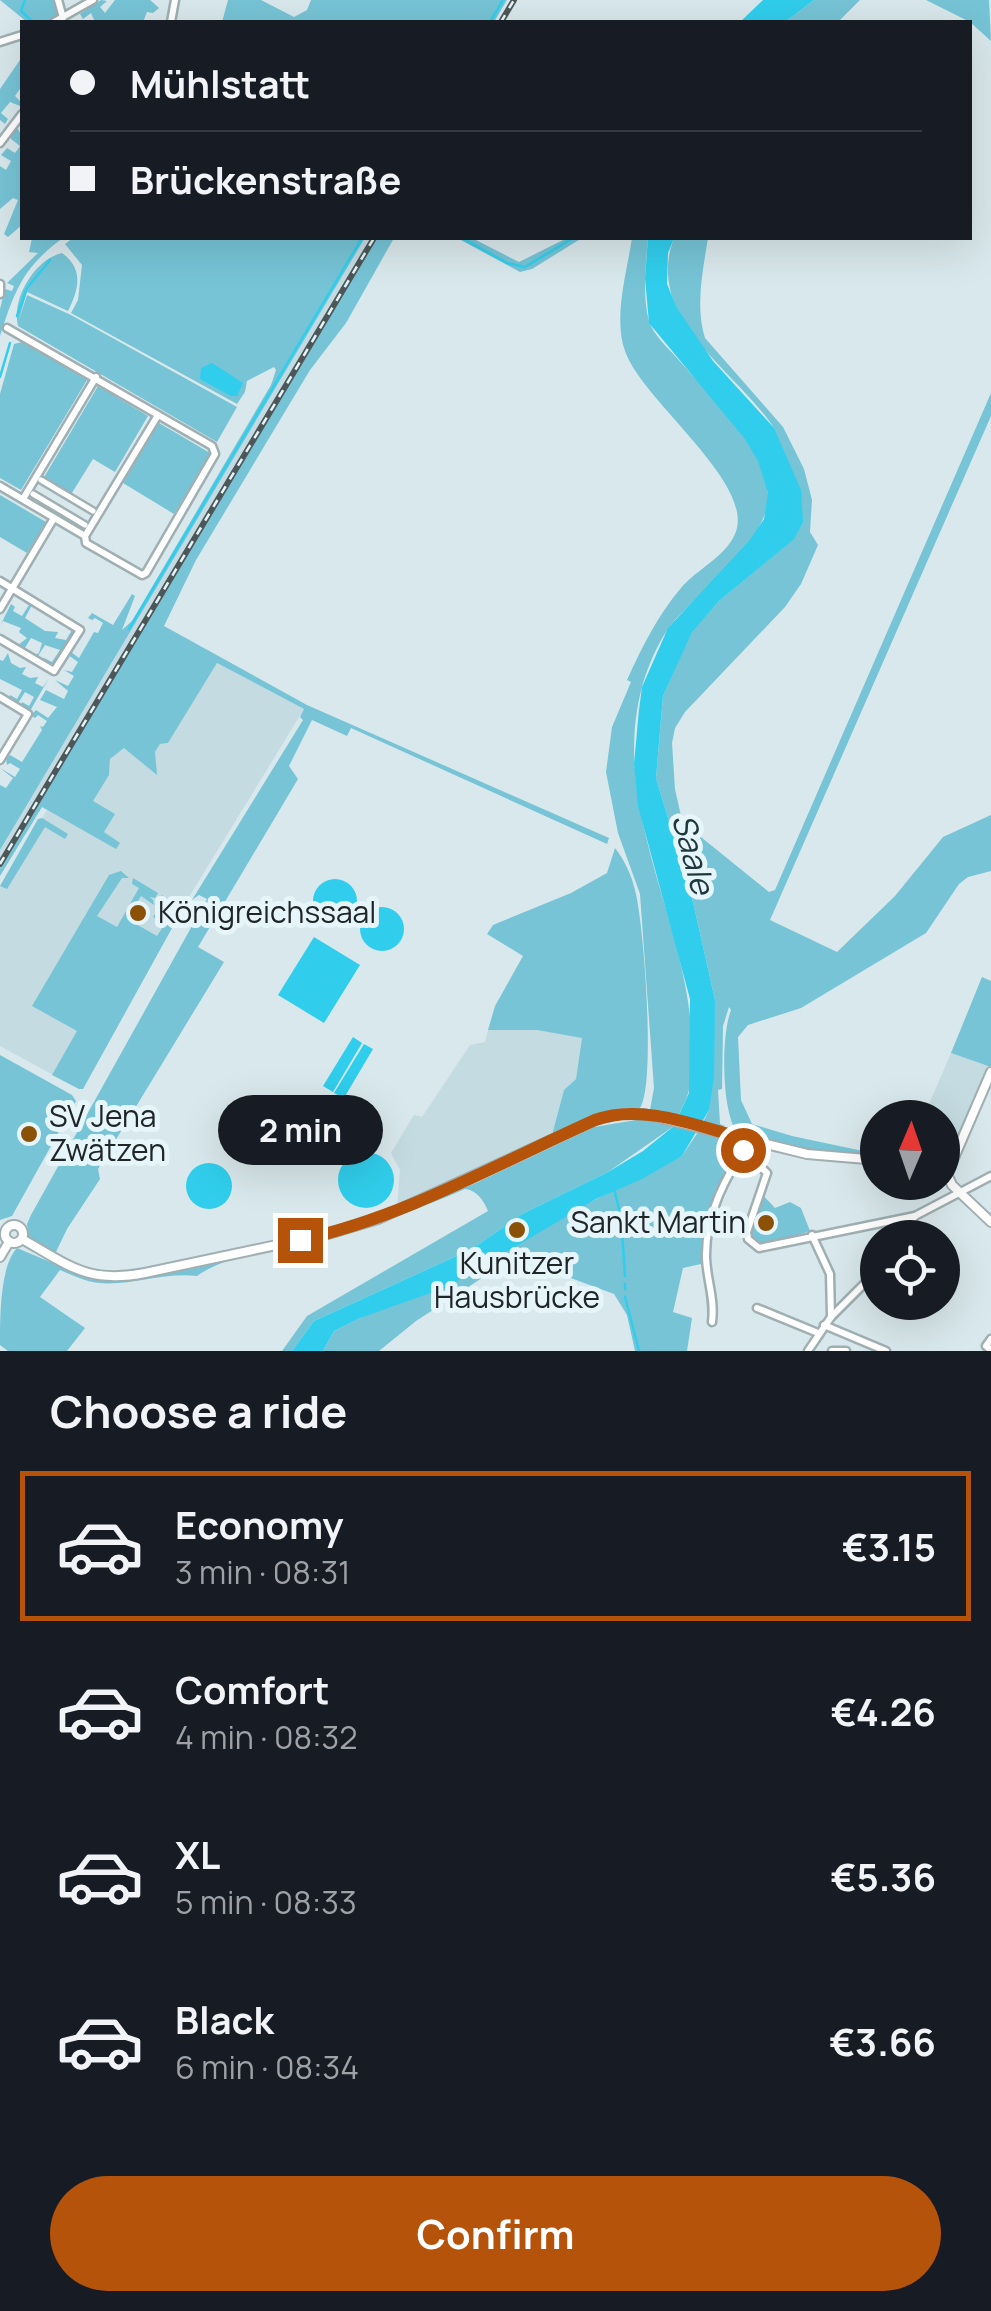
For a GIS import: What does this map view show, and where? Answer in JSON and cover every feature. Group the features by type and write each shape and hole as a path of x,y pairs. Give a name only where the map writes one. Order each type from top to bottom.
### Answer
{"street":[{"path":"62,20 93,0"},
{"path":"0,142 20,117"},
{"path":"0,284 0,294"},
{"path":"7,328 96,377 158,414 215,450 195,490 142,574 86,543 85,536 158,414"},
{"path":"23,499 96,377"},
{"path":"85,536 35,495 43,481 93,511"},
{"path":"0,486 85,525"},
{"path":"0,609 68,496"},
{"path":"0,581 80,630 54,671 0,640"},
{"path":"0,697 28,714 0,760"},
{"path":"960,1141 991,1072"},
{"path":"22,1239 96,1277 146,1273 354,1227 405,1209 602,1118 633,1112 807,1154 860,1158"},
{"path":"712,1322 714,1306 706,1255 710,1224 726,1177 750,1140"},
{"path":"743,1150 768,1173 748,1223 748,1239 759,1248 915,1216 944,1200"},
{"path":"960,1191 991,1176"},
{"path":"960,1194 991,1222"},
{"path":"912,1220 915,1216"},
{"path":"18,1226 22,1239 15,1244 9,1242 3,1228 18,1226"},
{"path":"812,1235 830,1274 831,1317"},
{"path":"0,1258 9,1242"},
{"path":"808,1351 831,1317 860,1288"},
{"path":"756,1308 818,1333"},
{"path":"824,1326 886,1351"},
{"path":"991,1339 986,1346 991,1350"},
{"path":"832,1351 846,1351"}],"shaded area":[{"path":"0,0 55,0 57,14 51,20 25,20"},
{"path":"101,0 107,1 100,7 105,13 115,0 150,0 159,8 147,12 144,20 94,20 91,13 83,19 80,14"},
{"path":"228,0 261,0 294,17 307,10 311,0 507,0 495,20 223,20"},
{"path":"763,0 814,0 788,20 742,20"},
{"path":"814,0 860,0 840,20 788,20"},
{"path":"926,0 989,0 991,41 972,20"},
{"path":"20,60 20,89 15,96 20,106 10,102 1,113 8,119 5,124 0,120 0,89"},
{"path":"16,126 20,146 11,139"},
{"path":"20,146 20,227 8,237 4,234 18,200 13,198 0,209 0,166 6,170 11,161 1,155 7,148 15,153"},
{"path":"32,240 61,240 38,259 22,281 0,336 5,289 12,291 14,286 7,283 38,253 29,252"},
{"path":"70,240 364,240 0,850 0,785 6,788 13,778 0,768 15,777 20,769 7,765 6,758 10,755 22,762 42,730 40,726 47,721 31,715 36,710 48,718 57,707 40,700 46,690 64,699 68,691 55,680 68,686 74,676 64,670 72,672 78,662 68,655 71,652 79,658 94,632 98,633 103,623 88,618 92,613 113,625 132,594 135,596 122,630 132,621 271,385 276,370 274,367 247,381 237,404 71,313 78,300 82,265 65,244"},
{"path":"364,240 376,240 0,869 0,850"},
{"path":"376,240 393,240 346,323 310,370 196,560 164,626 307,705 609,838 607,844 351,728 347,736 312,720 289,766 298,779 198,947 224,962 98,1169 100,1179 55,1254 29,1238 27,1224 31,1215 207,899 199,895 192,900 303,720 300,717 304,709 217,663 168,743 160,744 155,752 157,775 124,748 110,759 109,775 93,801 115,814 104,832 120,843 116,849 42,807 0,876 0,869"},
{"path":"461,240 476,240 519,262 563,240 579,240 532,269 520,272"},
{"path":"632,240 648,240 645,290 651,326 745,439 757,457 768,494 766,511 746,547 662,638 642,687 634,738 637,789 646,839 686,988 692,1038 689,1090 678,1118 650,1110 654,1088 640,894 618,833 606,772 612,727 631,682 627,680 645,644 681,588 730,542 737,514 714,467 652,394 625,351 620,324"},
{"path":"648,240 673,240 668,253 667,284 677,308 713,361 774,428 801,490 803,522 794,539 719,601 692,632 663,696 656,778 693,902 715,1000 714,1077 709,1110 682,1156 596,1199 447,1287 334,1331 323,1351 292,1351 314,1321 472,1249 522,1214 643,1151 674,1126 689,1093 690,999 638,806 634,764 642,687 668,628 749,541 764,519 768,493 758,461 745,439 649,323 645,278"},
{"path":"674,240 708,240 700,301 705,338 783,427 804,469 812,500 810,532 818,545 801,584 785,607 685,712 675,728 672,743 681,816 691,829 769,892 775,890 991,393 991,416 770,920 837,952 895,896 943,837 991,815 991,871 968,877 959,884 926,933 801,1008 748,1025 738,1037 741,1100 752,1124 860,1150 860,1156 806,1150 738,1134 732,1124 726,1092 724,1055 729,1007 723,1026 722,1089 718,1090 720,1124 725,1126 719,1129 702,1124 709,1110 715,1000 693,902 656,778 663,696 691,632 719,601 793,539 786,479 772,425 697,340 671,293 668,267"},
{"path":"62,253 74,266 77,280 68,311 27,292 18,323 27,295 71,315 237,407 217,442 18,326 17,315 18,304 27,282 43,263"},
{"path":"22,342 87,380 21,490 0,478 0,394 14,344"},
{"path":"212,363 243,383 237,396 200,379 201,368"},
{"path":"98,386 148,416 115,472 93,459 70,496 43,479"},
{"path":"159,423 210,453 174,514 123,483"},
{"path":"0,495 46,522 27,553 0,537"},
{"path":"26,599 33,603 25,618 45,631 58,632 55,638 66,640 72,630 69,625 73,628 72,637 54,665 42,661 44,658 52,662 60,650 45,645 36,659 32,656 39,653 42,643 31,638 23,651 16,647 27,638 19,632 21,628 3,621 0,626 11,604 15,607 13,611 22,616 29,605 24,602"},
{"path":"8,653 11,663 26,667 22,674 38,677 35,683 43,687 49,678 30,711 21,706 22,702 29,706 34,697 25,692 17,705 9,700 10,695 17,699 22,690 0,679 0,660"},
{"path":"217,663 304,709 189,897 83,1089 79,1089 0,1046 0,886 47,810 116,848 103,832 92,801 109,775 110,759 124,748 154,760 160,744 168,743"},
{"path":"38,819 68,834 65,839 45,827 7,889 0,886"},
{"path":"615,848 634,885 642,935 648,1037 645,1093 640,1108 602,1114 552,1135 564,1090 576,1079 582,1038 537,1030 488,1030 495,1006 523,956 487,934 493,925 571,893 607,873"},
{"path":"121,871 129,878 122,878 97,916 117,927 139,888 132,884 133,878 158,893 155,898 150,897 154,905 141,896 127,919 157,936 165,924 153,917 155,914 167,921 174,909 159,900 162,895 182,910 83,1089 79,1089 52,1075 77,1031 32,1006 109,875"},
{"path":"335,879 350,886 357,901 350,916 335,923 320,916 313,901 320,886"},
{"path":"382,907 397,914 404,929 397,944 382,951 367,944 360,929 367,914"},
{"path":"314,937 360,965 324,1023 278,995"},
{"path":"982,977 991,981 991,1067 951,1053"},
{"path":"488,1030 537,1030 582,1037 576,1079 564,1091 552,1135 397,1208 400,1170 391,1153 414,1115 422,1117 470,1045 485,1042"},
{"path":"353,1037 362,1043 333,1092 323,1086"},
{"path":"364,1044 373,1049 344,1098 334,1093"},
{"path":"951,1053 991,1067 960,1138 960,1100 931,1100"},
{"name":"SV Jena Zwätzen","path":"0,1055 72,1095 76,1101 12,1216 0,1220"},
{"path":"648,1118 674,1126 608,1172 522,1214 472,1249 314,1321 292,1351 282,1351 307,1316 488,1211 480,1197 465,1189 383,1222 594,1127"},
{"path":"698,1132 735,1142 710,1207 701,1264 683,1268 673,1312 692,1318 687,1351 635,1351 627,1315 614,1294 533,1264 508,1261 416,1321 379,1351 323,1351 334,1331 682,1156"},
{"path":"366,1152 386,1160 394,1180 386,1200 366,1208 346,1200 338,1180 346,1160"},
{"path":"209,1163 225,1170 232,1186 225,1202 209,1209 193,1202 186,1186 193,1170"},
{"path":"760,1192 775,1208 790,1202 801,1208 810,1231 774,1243 752,1242 749,1232"},
{"path":"379,1223 324,1241 242,1257 197,1276 99,1283 60,1270 40,1297 85,1328 67,1351 8,1351 0,1345 4,1279 17,1248 93,1280 127,1280"}],"waterway":[{"path":"25,0 21,11 31,20"},
{"path":"491,20 503,0"},
{"path":"129,629 361,240"},
{"path":"466,240 507,263 525,267 570,240"},
{"path":"17,316 27,288 50,260"},
{"path":"0,377 10,343"},
{"path":"614,1189 621,1217 625,1276"},
{"path":"625,1284 625,1289"},
{"path":"625,1297 639,1351"}],"railway":[{"path":"502,20 514,0"},
{"path":"0,864 373,240"}],"place":[{"name":"Königreichssaal","path":"138,913"},
{"name":"SV Jena Zwätzen","path":"29,1134"},
{"name":"Sankt Martin","path":"766,1223"},
{"name":"Kunitzer Hausbrücke","path":"517,1230"}],"route":[{"path":"300,1240 378,1220 595,1120 618,1114 652,1115 750,1140 743,1150"}],"water label":[{"name":"Saale","path":"693,854"}]}
